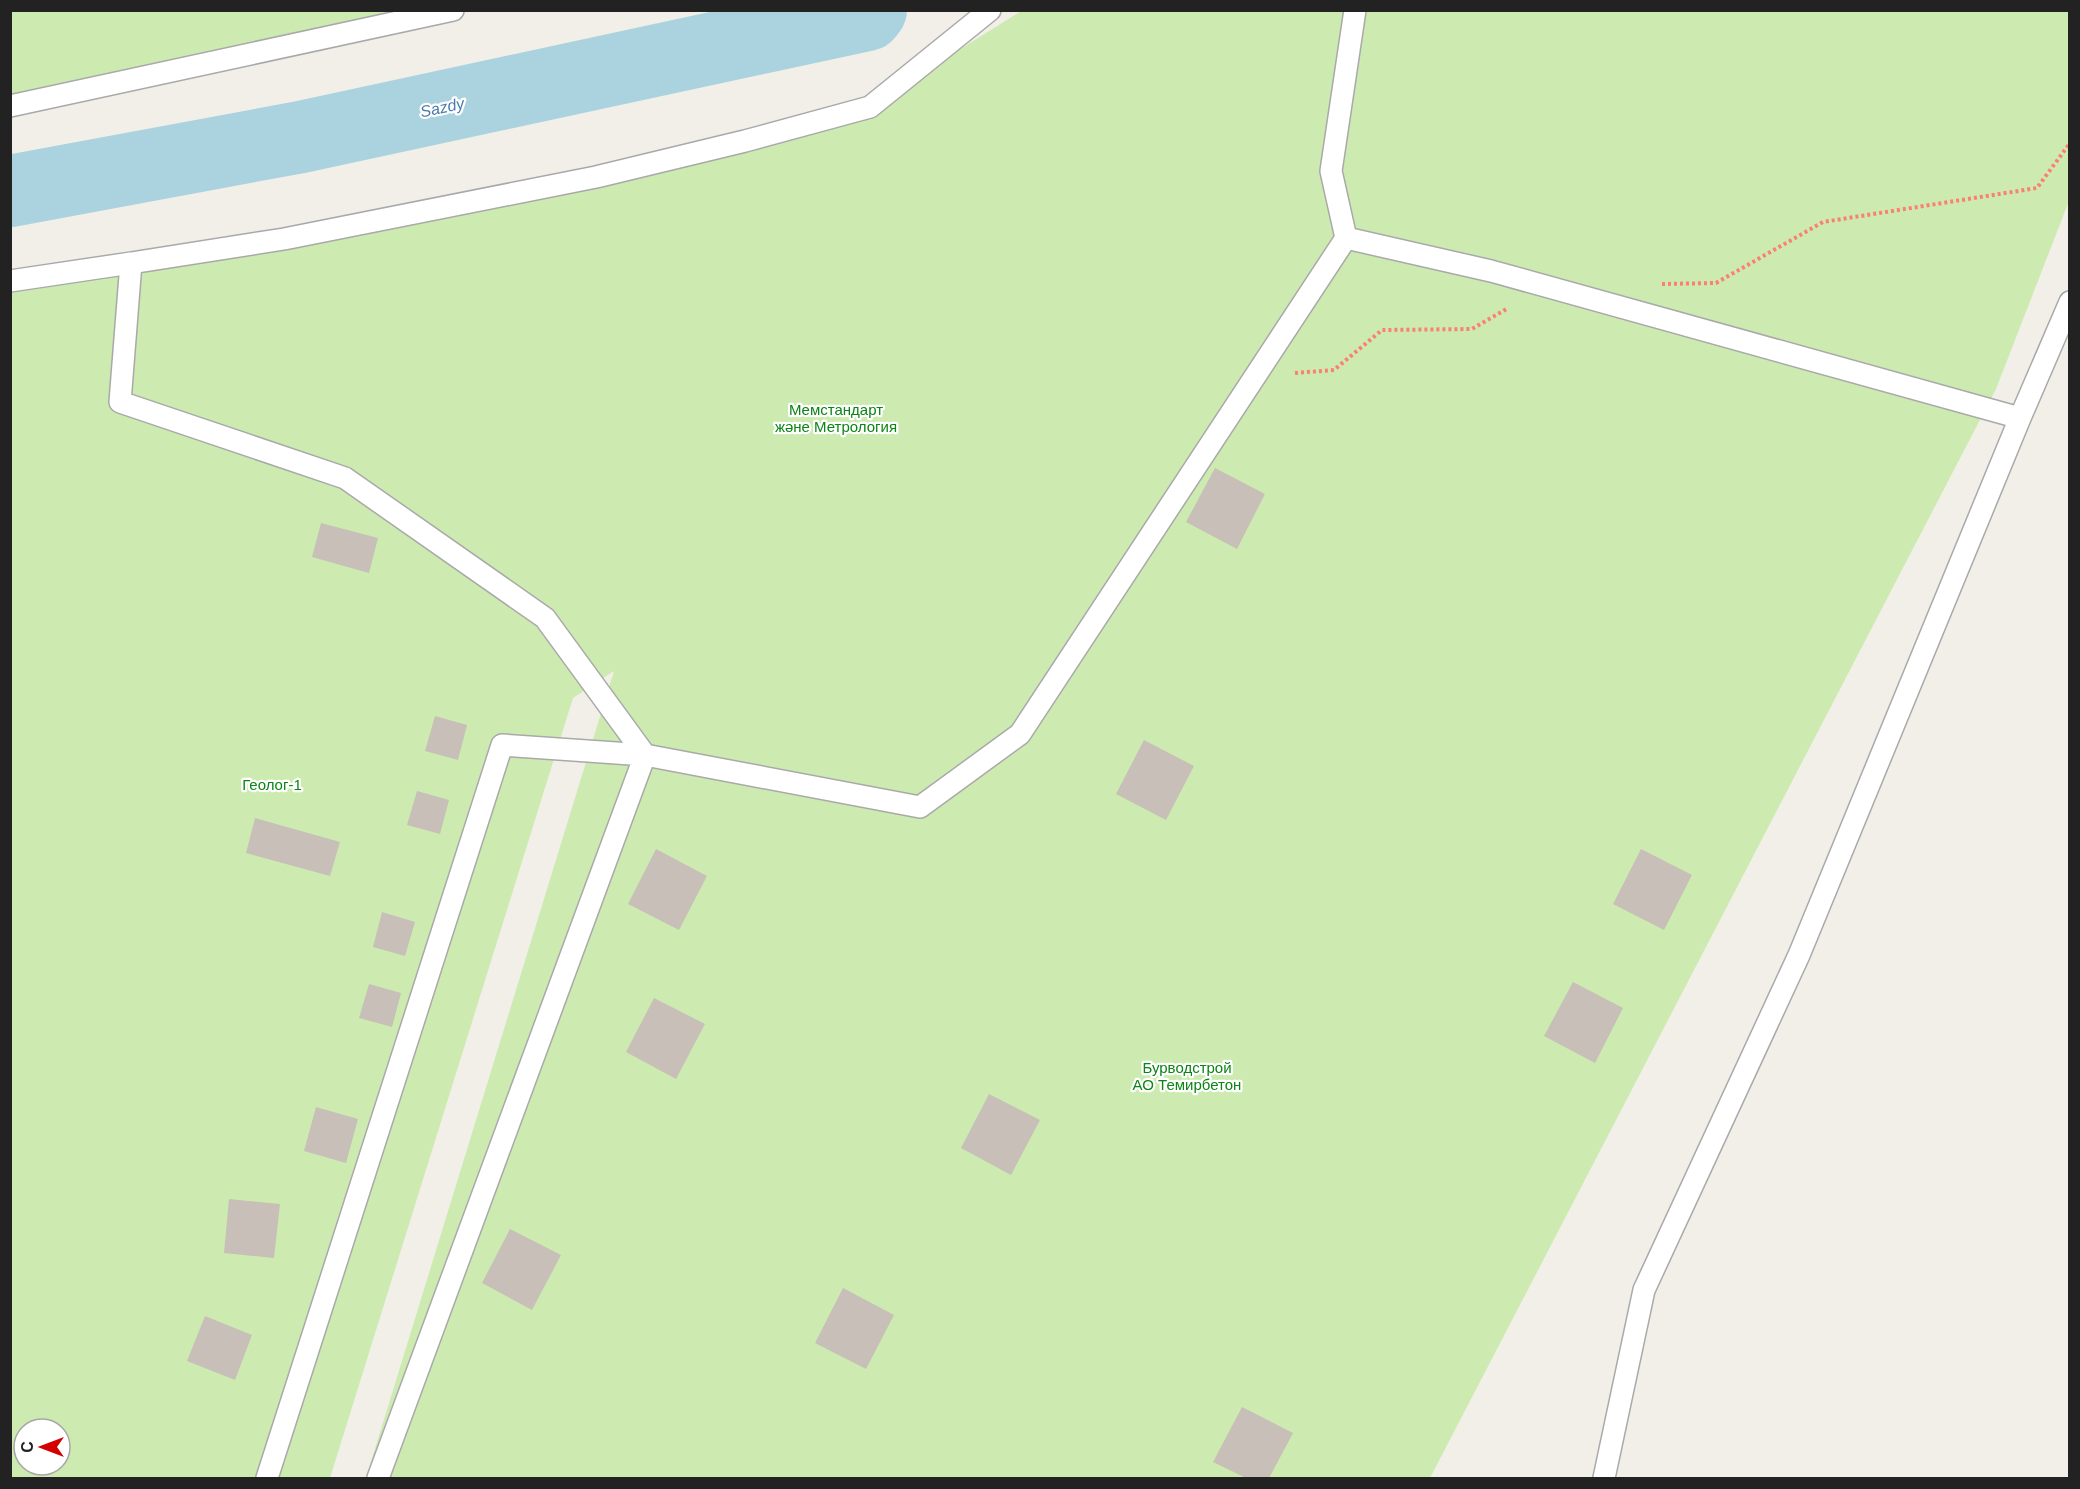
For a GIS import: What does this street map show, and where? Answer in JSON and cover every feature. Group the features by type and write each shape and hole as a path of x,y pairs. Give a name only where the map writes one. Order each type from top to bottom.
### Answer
{"lane":[{"path":"10,106 453,10"},
{"path":"10,280 284,239 596,177 745,141 870,107 990,10"},
{"path":"267,1479 502,745 645,755 920,807 1020,734 1346,238 1331,171 1354,10"},
{"path":"1346,238 1491,271 2020,418"},
{"path":"131,263 120,402 345,478 545,618 645,755"},
{"path":"1604,1479 1644,1290 1799,955 2070,302"},
{"path":"378,1479 645,755"}],"path":[{"path":"1659,284 1716,283 1823,222 2037,188 2070,143"},
{"path":"1255,376 1334,370 1382,330 1472,329 1547,286"}],"green space":[{"path":"11,10 405,11 11,95"},
{"path":"1021,11 2069,11 2069,201 1996,389 1430,1478 366,1478 614,671 573,698 330,1478 11,1478 11,286 377,215 858,113"}],"building":[{"path":"1215,468 1265,494 1237,549 1186,522"},
{"path":"321,523 378,538 369,573 312,557"},
{"path":"435,716 467,725 458,760 425,751"},
{"path":"1144,740 1194,766 1166,820 1116,794"},
{"path":"417,791 449,800 440,834 407,825"},
{"path":"255,818 340,842 330,876 246,853"},
{"path":"656,849 707,876 679,930 628,904"},
{"path":"1641,849 1692,875 1664,930 1613,904"},
{"path":"382,912 415,922 405,956 373,947"},
{"path":"1573,982 1623,1008 1595,1063 1544,1036"},
{"path":"369,984 401,993 392,1027 359,1018"},
{"path":"654,998 705,1024 676,1079 626,1052"},
{"path":"989,1094 1040,1120 1011,1175 961,1148"},
{"path":"316,1107 358,1119 346,1163 304,1151"},
{"path":"229,1199 280,1204 274,1258 224,1253"},
{"path":"510,1229 561,1255 532,1310 482,1283"},
{"path":"843,1288 894,1315 866,1369 815,1343"},
{"path":"205,1316 252,1335 235,1380 187,1361"},
{"path":"1242,1407 1293,1433 1269,1478 1246,1478 1213,1462"}],"waterway":[{"name":"Sazdy","path":"10,191 301,137 867,15 871,10"}],"park label":[{"name":"Мемстандарт және Метрология","path":"836,418"},
{"name":"Геолог-1","path":"272,785"},
{"name":"Бурводстрой АО Темирбетон","path":"1187,1076"}]}
